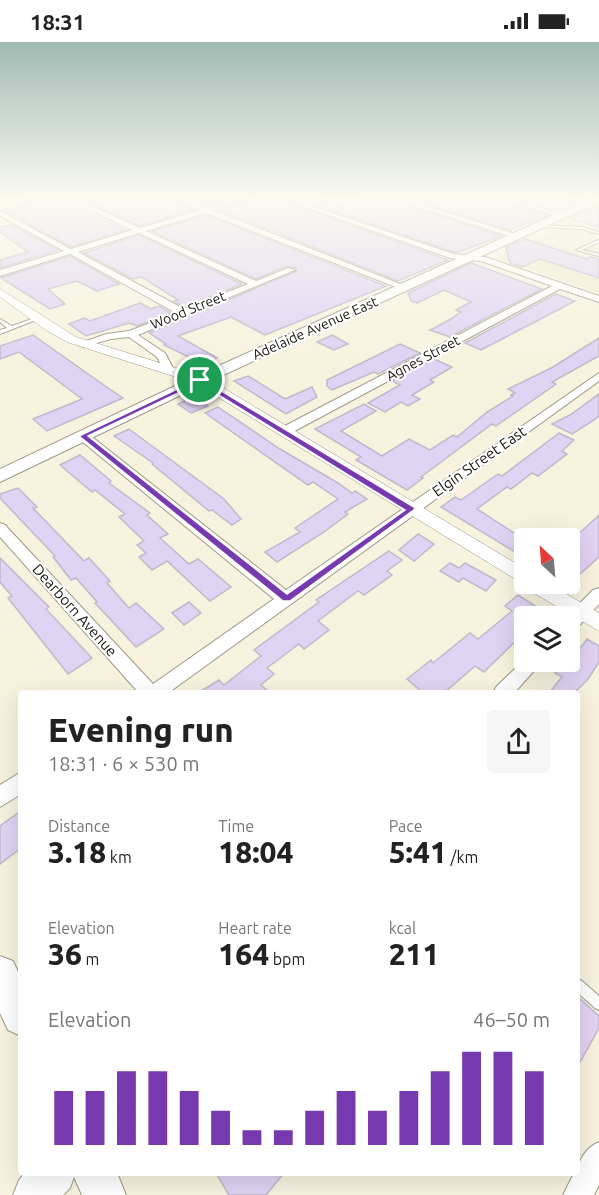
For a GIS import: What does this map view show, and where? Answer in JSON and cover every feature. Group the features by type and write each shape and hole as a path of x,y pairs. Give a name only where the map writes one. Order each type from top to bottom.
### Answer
{"main road":[{"name":"Adelaide Avenue East","path":"0,476 200,380 484,252"},
{"path":"0,974 18,1011"},
{"path":"34,1195 52,1176"},
{"path":"96,1176 105,1195"}],"street":[{"path":"0,273 70,252 182,312"},
{"path":"187,252 255,284"},
{"path":"313,252 404,287"},
{"path":"441,252 453,256 482,259 599,299"},
{"name":"Wood Street","path":"83,344 110,336 131,334 291,270"},
{"name":"Agnes Street","path":"285,431 560,285"},
{"path":"0,292 83,344 168,368 200,380 514,571"},
{"path":"131,334 161,355 168,368"},
{"name":"Elgin Street East","path":"156,690 599,376"},
{"path":"83,436 286,599"},
{"name":"Dearborn Avenue","path":"0,528 149,690"},
{"path":"548,594 583,619 599,594"},
{"path":"505,690 523,672"},
{"path":"0,797 18,784"}],"lane":[{"path":"0,332 39,318"},
{"path":"0,320 11,328"},
{"path":"580,987 599,1004"}],"shaded area":[{"path":"509,252 599,252 599,293 495,258"}],"building":[{"path":"28,252 52,252 0,268 0,260"},
{"path":"174,252 242,284 184,307 174,301 178,300 142,277 133,279 84,253"},
{"path":"197,252 299,252 386,286 265,335 231,317 178,336 217,358 212,360 214,362 200,368 187,360 191,358 164,345 166,344 149,333 297,271 296,268 287,266 256,279"},
{"path":"325,252 425,252 448,260 398,281"},
{"path":"507,252 565,252 587,259 591,257 599,259 599,278 540,259 522,267 510,263"},
{"path":"70,256 119,284 97,291 77,281 48,289 65,304 50,309 1,278"},
{"path":"471,263 542,289 450,337 430,330 453,318 461,312 456,310 471,302 444,290 417,303 411,301 408,293"},
{"path":"556,294 575,301 481,350 465,343"},
{"path":"140,303 151,309 159,306 171,313 137,326 129,323 86,336 69,324 84,318 90,321"},
{"path":"33,335 123,398 47,431 33,419 82,399 19,352 0,359 0,346"},
{"path":"332,335 348,344 334,350 317,342"},
{"path":"599,338 599,356 552,382 556,384 496,426 492,424 407,490 356,460 361,457 315,429 364,404 376,411 341,431 382,456 409,439 430,450 453,435 457,437 487,412 513,396 511,395 515,393 508,389 553,367"},
{"path":"400,344 420,353 378,374 374,372 332,390 327,386 327,380"},
{"path":"434,359 452,367 430,380 434,382 412,395 420,399 408,406 401,402 385,412 368,403 400,385 392,381"},
{"path":"248,376 285,399 312,387 317,397 286,414 234,381"},
{"path":"599,394 599,416 591,422 572,434 552,424 570,415"},
{"path":"195,396 208,406 191,413 178,404"},
{"path":"218,407 280,449 352,493 355,491 367,499 345,512 348,514 324,532 277,562 265,552 300,532 295,528 338,499 313,482 308,485 205,413"},
{"path":"129,429 224,499 241,519 232,525 212,510 209,511 153,463 114,436"},
{"path":"559,433 574,440 562,451 567,454 538,476 532,473 511,489 507,487 477,509 514,533 514,551 441,507 455,497 461,500 498,474 502,476"},
{"path":"80,455 111,481 109,483 150,513 147,515 168,534 160,538 189,564 198,559 231,587 210,601 167,561 152,570 139,557 146,553 137,545 144,541 119,517 125,514 95,490 92,492 60,465"},
{"path":"18,488 37,507 33,508 84,561 89,558 110,581 107,583 129,608 136,603 164,629 136,647 95,603 97,602 76,578 71,580 53,557 55,556 0,498 0,494"},
{"path":"599,515 599,557 580,574 580,533"},
{"path":"418,534 434,544 414,561 399,550"},
{"path":"389,551 402,560 387,571 392,575 364,595 358,591 318,621 329,630 304,649 299,644 267,668 274,674 261,685 267,690 203,690 219,680 224,685 261,656 254,650 319,602 316,600"},
{"path":"0,558 49,607 46,609 92,658 68,674 8,598 12,596 0,582"},
{"path":"450,563 459,568 465,563 496,580 486,591 463,578 459,582 440,571"},
{"path":"518,595 535,606 514,606 514,643 484,672 475,666 447,690 420,690 407,679 431,660 433,663 470,633 478,639 512,611 505,606"},
{"path":"189,602 201,613 184,625 172,613"},
{"path":"587,639 599,646 599,662 588,679 577,690 551,690 562,677 555,673 580,672 580,648"},
{"path":"18,813 18,850 0,864 0,826"},
{"path":"580,999 599,1016 599,1028 580,1062"},
{"path":"218,1176 282,1176 266,1195 229,1195"}],"route":[{"path":"200,380 411,509 286,599 83,436 200,380"}]}
